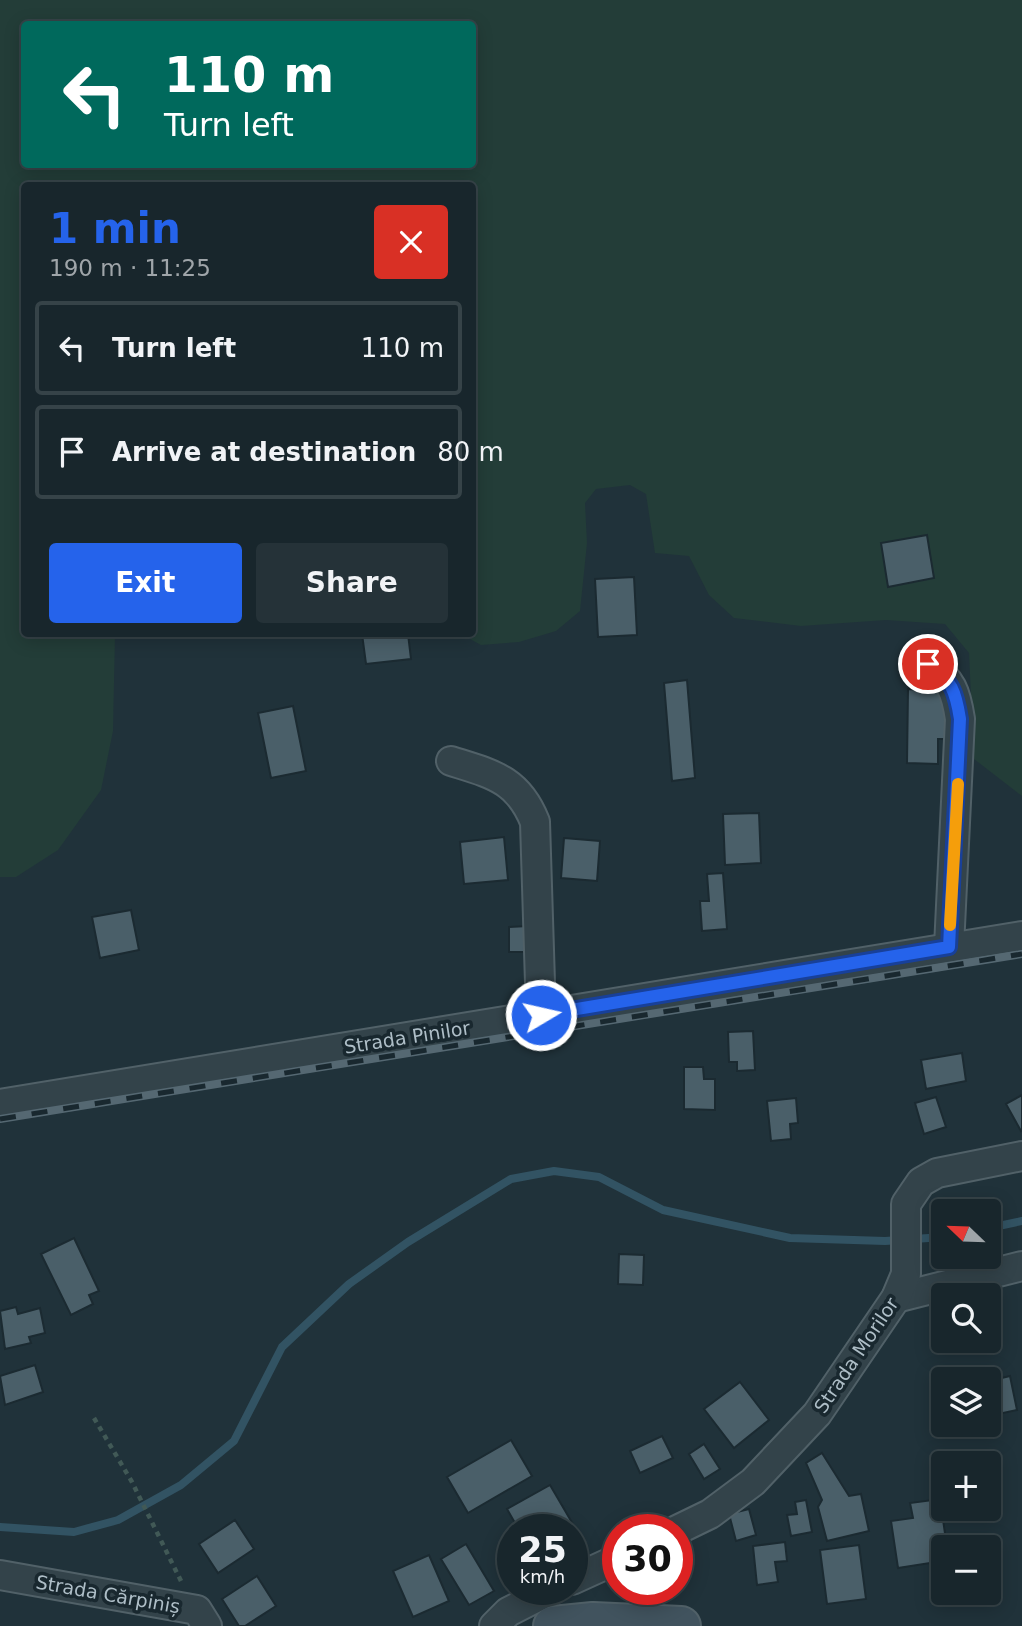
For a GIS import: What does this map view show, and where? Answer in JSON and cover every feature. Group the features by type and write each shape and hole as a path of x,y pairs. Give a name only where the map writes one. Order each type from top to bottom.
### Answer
{"main road":[{"path":"553,1626 593,1622 681,1626"}],"street":[{"path":"928,664 944,674 955,690 960,719 949,947"},
{"path":"451,761 492,774 514,787 528,803 535,822 541,1015"},
{"name":"Strada Pinilor","path":"0,1104 1022,936"},
{"name":"Strada Morilor","path":"693,1522 710,1514 753,1482 798,1437 901,1286 906,1204 922,1182 937,1173 1022,1156"},
{"path":"901,1286 1022,1266"},
{"name":"Strada Cărpiniș","path":"0,1575 197,1610 207,1626"},
{"path":"494,1626 508,1612 522,1605"}],"path":[{"path":"94,1418 132,1482 162,1544"}],"green space":[{"path":"0,0 1022,0 1022,796 974,759 969,653 945,624 886,620 801,626 734,618 709,595 689,556 655,553 646,494 630,485 596,489 585,503 587,543 580,611 556,631 519,642 481,645 466,637 476,637 476,182 21,182 21,637 115,637 113,731 101,790 58,850 16,877 0,877"}],"building":[{"path":"927,535 934,578 888,587 881,543"},
{"path":"634,577 637,635 598,637 595,579"},
{"path":"362,637 408,637 411,659 366,664"},
{"path":"687,680 695,778 672,781 664,683"},
{"path":"908,689 944,690 951,739 938,739 938,764 907,763"},
{"path":"293,706 306,771 271,778 258,713"},
{"path":"759,813 761,863 725,865 723,814"},
{"path":"504,837 508,880 464,884 460,842"},
{"path":"564,838 600,841 597,881 561,878"},
{"path":"723,873 727,929 702,931 700,901 709,901 707,874"},
{"path":"131,910 139,950 100,958 92,917"},
{"path":"528,926 529,952 509,952 509,927"},
{"path":"753,1031 755,1070 737,1071 737,1062 729,1062 728,1032"},
{"path":"962,1053 966,1081 926,1089 921,1060"},
{"path":"684,1067 703,1067 704,1079 715,1079 715,1110 684,1109"},
{"path":"1022,1095 1022,1130 1021,1131 1006,1104"},
{"path":"936,1097 946,1127 924,1134 915,1103"},
{"path":"796,1098 798,1123 790,1124 791,1139 771,1141 767,1101"},
{"path":"74,1238 99,1291 89,1295 93,1304 71,1315 41,1254"},
{"path":"619,1254 644,1255 643,1285 618,1284"},
{"path":"16,1307 18,1314 40,1308 45,1333 29,1337 31,1343 5,1349 0,1311"},
{"path":"35,1365 43,1392 5,1405 0,1376"},
{"path":"1010,1376 1017,1410 1001,1413 1001,1378"},
{"path":"740,1382 769,1420 734,1448 704,1409"},
{"path":"662,1436 673,1458 640,1473 630,1451"},
{"path":"511,1440 532,1476 468,1513 447,1477"},
{"path":"704,1444 720,1469 704,1479 689,1454"},
{"path":"822,1453 849,1496 861,1494 869,1531 827,1541 818,1507 822,1500 806,1463"},
{"path":"550,1485 567,1514 510,1514 507,1509"},
{"path":"806,1500 812,1532 791,1536 787,1515 797,1514 795,1502"},
{"path":"931,1500 931,1521 943,1521 945,1535 931,1535 931,1563 898,1568 891,1521 913,1518 910,1503"},
{"path":"749,1509 756,1535 736,1541 729,1514"},
{"path":"235,1520 254,1549 218,1573 199,1544"},
{"path":"785,1542 787,1561 775,1562 778,1582 757,1585 753,1546"},
{"path":"466,1544 494,1591 469,1605 441,1559"},
{"path":"859,1545 866,1599 827,1604 820,1550"},
{"path":"429,1555 449,1601 413,1617 393,1571"},
{"path":"257,1576 276,1606 245,1626 239,1626 222,1599"}],"waterway":[{"path":"0,1527 74,1532 118,1520 181,1485 234,1441 282,1347 349,1284 408,1242 511,1179 554,1171 599,1177 663,1210 790,1238 885,1241 931,1238"},
{"path":"1001,1225 1022,1221"}],"railway":[{"path":"0,1119 1022,954"}],"slow traffic":[{"path":"950,925 958,784"}],"route":[{"path":"541,1015 949,947 960,719 955,690 944,674 928,664"}]}
